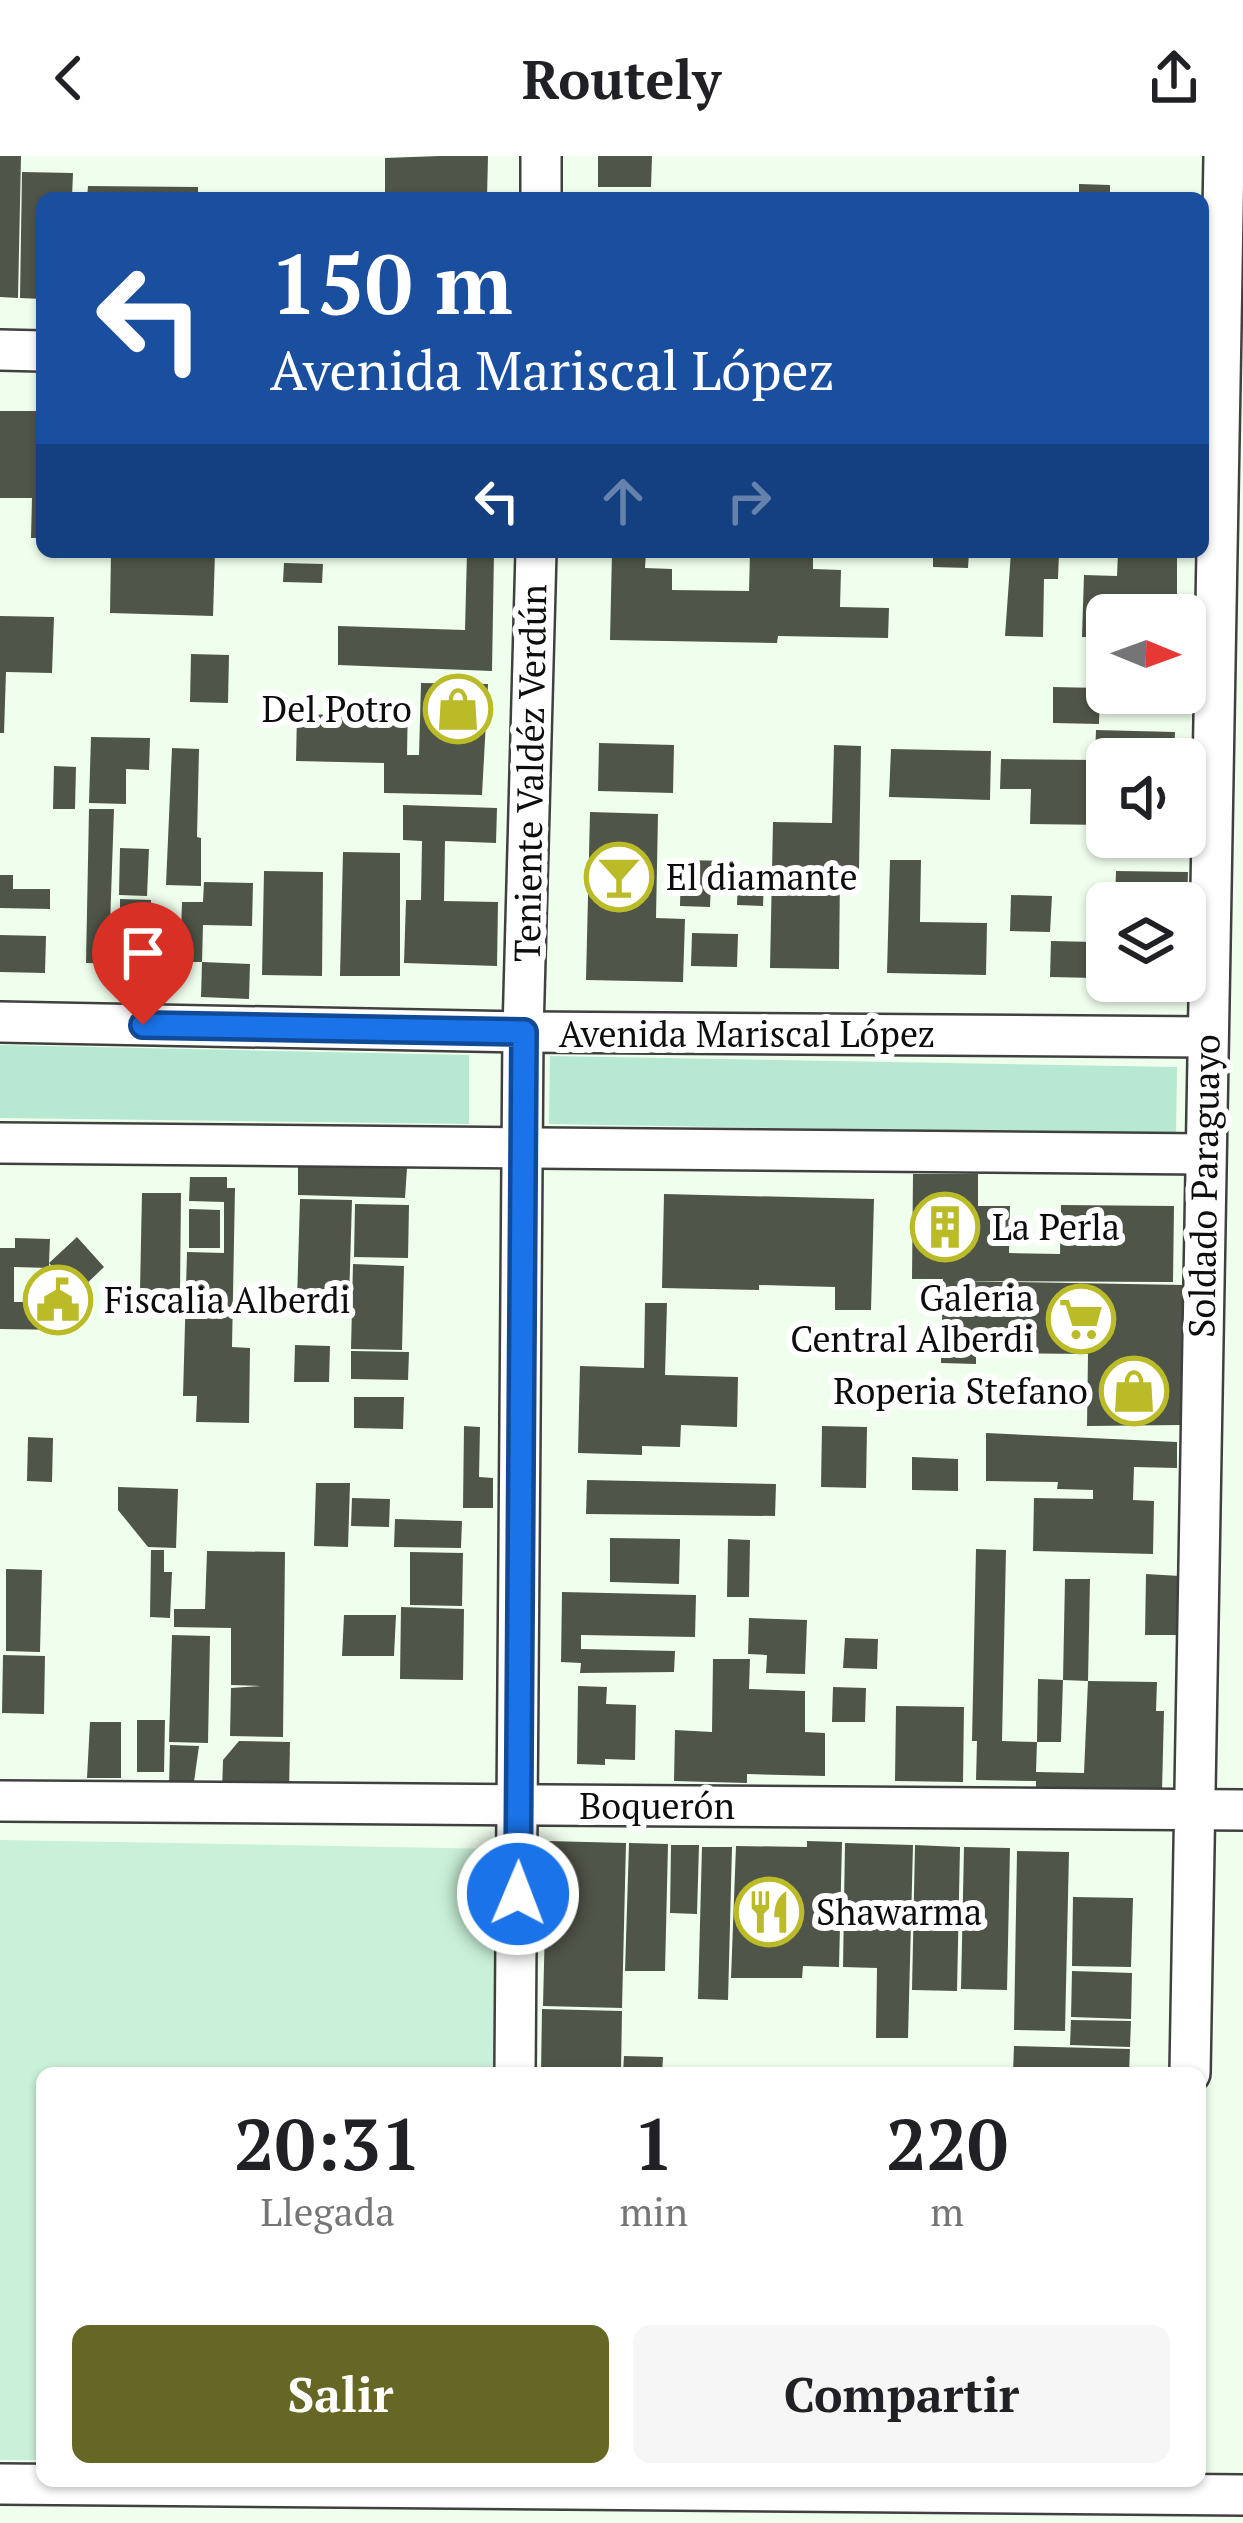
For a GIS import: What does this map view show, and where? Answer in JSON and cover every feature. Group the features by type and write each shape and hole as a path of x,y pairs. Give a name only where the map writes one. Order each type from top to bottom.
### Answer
{"street":[{"path":"541,156 541,192"},
{"name":"Soldado Paraguayo","path":"1190,2067 1207,1037 1211,375 1225,156"},
{"path":"0,350 36,351"},
{"name":"Teniente Valdéz Verdún","path":"515,2067 524,1032 536,558"},
{"name":"Avenida Mariscal López","path":"0,1022 1207,1037"},
{"path":"0,1143 1204,1154"},
{"name":"Boquerón","path":"0,1801 1243,1810"},
{"path":"0,2484 36,2485"},
{"path":"108,2487 506,2498 1186,2500 1243,2495"}],"green space":[{"path":"0,1045 469,1055 469,1124 0,1118"},
{"path":"550,1056 1177,1067 1176,1135 549,1124"},
{"path":"0,1840 500,1849 496,2067 36,2067 36,2460 0,2460"}],"building":[{"path":"0,156 21,156 18,298 0,297"},
{"path":"488,156 487,192 385,192 385,158"},
{"path":"598,156 652,156 651,187 598,187"},
{"path":"22,172 73,173 72,192 36,192 36,299 20,298"},
{"path":"1079,184 1110,185 1110,192 1079,192"},
{"path":"88,186 198,187 198,192 88,192"},
{"path":"0,411 36,411 36,538 31,538 32,498 0,498"},
{"path":"111,558 215,558 213,616 110,613"},
{"path":"467,558 494,558 492,671 338,665 338,626 465,630"},
{"path":"612,558 646,558 645,568 672,569 672,590 749,591 750,558 813,558 813,569 841,570 840,607 889,608 888,638 778,636 777,643 610,640"},
{"path":"933,558 969,558 968,568 933,567"},
{"path":"1011,558 1059,558 1058,579 1044,579 1043,637 1005,636"},
{"path":"1118,558 1177,558 1177,594 1086,594 1086,637 1082,637 1084,575 1117,576"},
{"path":"284,563 323,564 322,583 283,582"},
{"path":"0,616 54,617 52,673 6,672 4,733 0,733"},
{"path":"191,654 229,655 228,703 190,702"},
{"path":"421,683 488,684 482,795 384,793 384,763 296,761 297,714 384,716 384,698 408,699 407,755 419,755"},
{"path":"1053,687 1086,688 1086,714 1099,714 1099,724 1053,723"},
{"path":"1096,730 1175,732 1175,738 1096,738"},
{"path":"91,737 150,738 149,770 126,769 126,804 89,803"},
{"path":"599,743 674,745 673,793 598,791"},
{"path":"834,745 861,746 859,871 840,871 839,969 770,968 773,822 832,823"},
{"path":"172,748 199,749 201,886 166,885"},
{"path":"891,749 991,751 990,800 889,797"},
{"path":"1001,759 1086,760 1086,825 1030,824 1031,789 1000,789"},
{"path":"54,766 76,767 75,809 53,809"},
{"path":"403,805 497,808 496,843 445,841 444,901 498,902 497,966 404,963 406,900 421,900 422,841 403,840"},
{"path":"89,809 114,809 110,926 120,926 120,899 151,900 149,964 86,963"},
{"path":"590,812 658,814 656,918 685,919 683,982 586,980"},
{"path":"120,848 149,849 147,896 119,895"},
{"path":"343,852 400,853 400,976 340,976"},
{"path":"681,860 733,861 733,883 711,883 710,907 680,906"},
{"path":"890,860 921,860 920,922 987,923 986,975 887,973"},
{"path":"264,871 323,872 322,976 262,975"},
{"path":"1116,871 1188,872 1188,882 1116,882"},
{"path":"0,875 13,875 13,889 50,889 50,909 0,908"},
{"path":"738,876 764,877 763,906 737,905"},
{"path":"204,882 253,883 252,926 203,925 202,962 180,962 182,902 203,902"},
{"path":"1011,895 1052,896 1050,932 1010,931"},
{"path":"692,933 738,934 737,967 691,966"},
{"path":"0,935 46,936 45,973 0,972"},
{"path":"1051,941 1086,942 1086,978 1050,977"},
{"path":"202,962 250,964 249,999 201,997"},
{"path":"298,1165 407,1168 405,1198 298,1195"},
{"path":"913,1174 978,1174 978,1206 1010,1206 1009,1253 1060,1254 1061,1205 1174,1206 1173,1282 951,1281 1184,1285 1181,1425 1087,1426 1088,1354 978,1353 976,1340 976,1364 941,1363 943,1279 912,1279"},
{"path":"190,1177 227,1177 227,1188 235,1188 232,1347 250,1348 249,1423 196,1422 197,1396 183,1396 187,1252 224,1253 224,1202 189,1201"},
{"path":"142,1193 181,1193 180,1292 140,1291"},
{"path":"664,1194 874,1199 871,1310 835,1310 835,1287 662,1288"},
{"path":"300,1199 352,1200 349,1301 297,1300"},
{"path":"355,1204 409,1205 408,1258 354,1257"},
{"path":"189,1209 220,1210 220,1248 189,1248"},
{"path":"77,1237 104,1267 80,1290 85,1294 68,1310 67,1330 0,1329 0,1248 15,1248 15,1238 50,1239 49,1263","holes":["49,1263 62,1277 35,1302 14,1302 14,1267 49,1268"]},
{"path":"353,1264 404,1266 402,1350 351,1349"},
{"path":"645,1303 667,1303 665,1375 738,1377 737,1427 681,1425 680,1447 642,1446 642,1455 578,1453 580,1366 644,1368"},
{"path":"295,1345 330,1346 329,1382 294,1382"},
{"path":"351,1351 409,1352 408,1380 351,1379"},
{"path":"354,1397 404,1397 403,1429 354,1428"},
{"path":"464,1426 480,1427 479,1477 493,1478 493,1508 463,1508"},
{"path":"822,1426 867,1427 866,1488 821,1487"},
{"path":"986,1433 1177,1442 1177,1468 1134,1467 1133,1500 1154,1501 1153,1554 1033,1551 1034,1498 1093,1499 1093,1490 1057,1489 1058,1482 986,1481"},
{"path":"28,1437 53,1438 52,1482 27,1481"},
{"path":"912,1457 958,1459 958,1491 912,1490"},
{"path":"587,1480 776,1484 775,1516 586,1514"},
{"path":"316,1483 350,1483 348,1547 314,1546"},
{"path":"118,1487 178,1489 176,1548 148,1547 118,1510"},
{"path":"352,1498 390,1499 389,1527 351,1526"},
{"path":"395,1519 462,1521 461,1548 394,1547"},
{"path":"610,1538 680,1539 679,1584 610,1582"},
{"path":"728,1539 750,1540 749,1597 727,1597"},
{"path":"976,1549 1006,1550 1002,1741 1037,1742 1036,1772 1084,1773 1088,1681 1157,1682 1156,1711 1164,1711 1162,1791 1036,1802 1036,1781 976,1780 977,1741 972,1741"},
{"path":"151,1550 164,1550 164,1572 172,1572 170,1618 150,1617"},
{"path":"207,1551 285,1552 283,1737 230,1736 231,1688 261,1686 231,1685 231,1628 174,1627 174,1609 205,1609"},
{"path":"410,1552 463,1553 462,1606 410,1605"},
{"path":"6,1569 42,1570 40,1652 6,1651"},
{"path":"1146,1574 1180,1576 1179,1635 1145,1635"},
{"path":"1065,1579 1090,1579 1088,1681 1063,1680"},
{"path":"562,1592 696,1595 695,1637 581,1635 581,1649 675,1651 674,1672 580,1673 581,1663 561,1662"},
{"path":"401,1607 464,1609 463,1680 400,1679"},
{"path":"344,1615 396,1615 394,1656 342,1656"},
{"path":"749,1618 807,1620 805,1674 766,1673 767,1655 748,1654"},
{"path":"172,1635 210,1636 208,1743 169,1742"},
{"path":"845,1638 878,1639 877,1669 843,1668"},
{"path":"3,1655 45,1656 44,1714 2,1713"},
{"path":"713,1659 750,1659 749,1689 805,1691 805,1732 825,1733 825,1776 747,1774 747,1783 674,1781 675,1730 712,1732"},
{"path":"1038,1679 1063,1680 1061,1742 1037,1742"},
{"path":"578,1686 607,1687 606,1704 636,1705 635,1760 577,1764"},
{"path":"833,1687 866,1688 865,1722 832,1722"},
{"path":"896,1706 964,1707 963,1782 895,1781"},
{"path":"137,1720 165,1720 164,1772 137,1772"},
{"path":"90,1722 121,1722 121,1778 87,1778"},
{"path":"239,1741 290,1742 289,1793 222,1792 223,1760"},
{"path":"170,1745 199,1746 193,1789 169,1788"},
{"path":"547,1841 626,1843 622,2008 543,2006"},
{"name":"Shawarma","path":"807,1841 842,1842 839,1967 803,1966 802,1978 731,1978 736,1846 807,1847"},
{"path":"629,1843 668,1844 665,1971 625,1971"},
{"path":"845,1843 913,1845 908,2038 876,2038 877,1968 843,1967"},
{"path":"671,1845 699,1845 697,1914 670,1913"},
{"path":"915,1845 960,1847 957,1991 912,1990"},
{"path":"702,1847 732,1847 728,2000 698,1999"},
{"path":"964,1847 1010,1848 1007,1990 961,1989"},
{"path":"1017,1851 1069,1852 1065,2031 1014,2030"},
{"path":"1073,1897 1133,1898 1131,1967 1072,1966"},
{"path":"1072,1971 1132,1973 1131,2019 1071,2017"},
{"path":"542,2009 622,2011 621,2067 541,2067"},
{"path":"1071,2020 1131,2021 1130,2047 1070,2045"},
{"path":"1014,2046 1130,2049 1129,2067 1013,2067"},
{"path":"624,2056 663,2057 662,2067 623,2067"}],"place":[{"name":"Del Potro","path":"458,709"},
{"name":"El diamante","path":"619,877"},
{"name":"La Perla","path":"945,1227"},
{"name":"Fiscalia Alberdi","path":"58,1300"},
{"name":"Galeria Central Alberdi","path":"1081,1319"},
{"name":"Roperia Stefano","path":"1134,1391"},
{"name":"Shawarma","path":"769,1912"}],"route":[{"path":"143,1025 524,1032 518,1894"}]}
